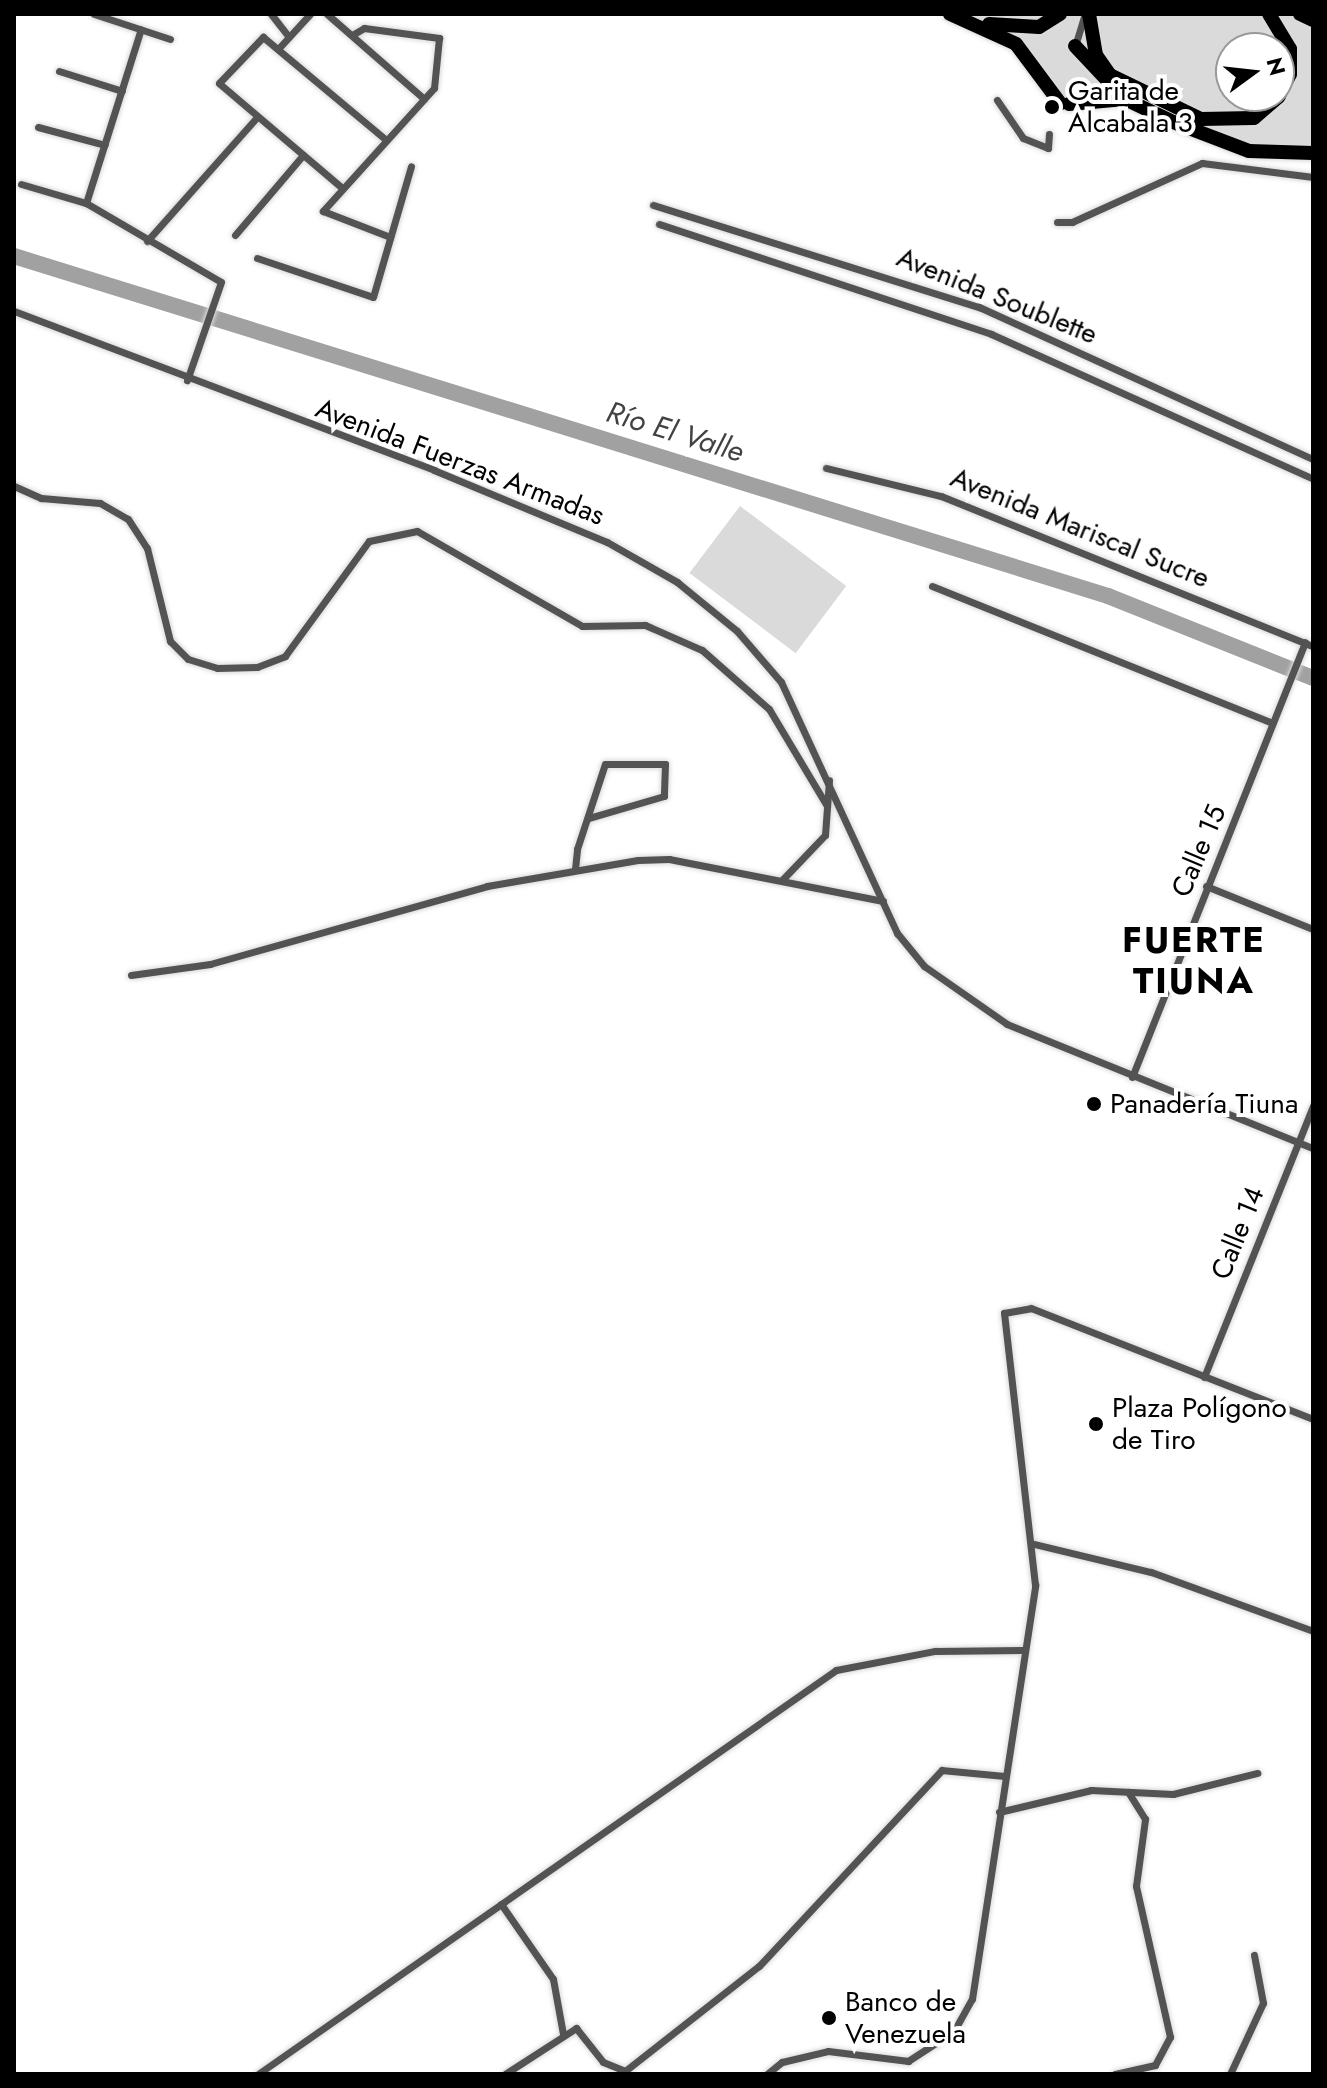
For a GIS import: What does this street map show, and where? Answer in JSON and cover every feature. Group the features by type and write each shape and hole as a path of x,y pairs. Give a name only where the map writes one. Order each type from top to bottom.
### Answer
{"highway":[{"path":"950,14 1016,44 1036,65 1061,103 1125,99"},
{"path":"957,14 1022,29 1060,14"},
{"path":"1087,14 1103,68 1201,119 1254,118 1261,112"},
{"path":"1269,14 1280,32"},
{"path":"1300,14 1313,20"},
{"path":"1075,46 1125,99 1249,151 1313,153"}],"street":[{"path":"94,14 170,39"},
{"path":"271,14 289,37"},
{"path":"278,49 310,14"},
{"path":"327,14 424,99"},
{"path":"1075,46 1087,14"},
{"path":"352,35 364,28 439,38 434,88 341,187 323,211 390,237"},
{"path":"86,203 141,29"},
{"path":"341,187 219,83 263,37 386,140"},
{"path":"59,71 122,91"},
{"path":"997,100 1023,138 1048,148 1049,134"},
{"path":"147,241 257,117"},
{"path":"38,127 105,145"},
{"path":"235,235 303,155"},
{"path":"1057,222 1072,222 1202,163 1313,177"},
{"path":"257,258 373,297 411,166"},
{"path":"21,184 86,203 220,286 187,380"},
{"name":"Avenida Soublette","path":"653,205 979,307 1313,459"},
{"path":"659,224 991,334 1313,479"},
{"name":"Avenida Fuerzas Armadas","path":"14,311 187,380 434,470 607,542 677,582 737,631 781,682 829,776 883,901 915,955 966,1000 1132,1077 1313,1148"},
{"name":"Avenida Mariscal Sucre","path":"826,468 941,496 1308,644"},
{"path":"14,486 41,498 100,503 128,519 147,548 170,641 188,659 217,668 257,667 285,656 369,541 417,531 582,626 645,625 691,642 769,709 827,806"},
{"path":"932,586 1272,723"},
{"name":"Calle 15","path":"1132,1077 1272,723 1308,644"},
{"path":"575,869 589,818 605,764 665,764 664,796 589,818"},
{"path":"782,880 825,835 829,776"},
{"path":"131,975 210,964 575,869 669,859 883,901"},
{"path":"1206,886 1313,929"},
{"name":"Calle 14","path":"1204,1377 1313,1106"},
{"path":"767,2074 782,2062 828,2051 908,2061 954,2031 972,1999 1022,1650 1034,1544 1000,1322 1012,1309 1031,1308 1313,1419"},
{"path":"1034,1544 1151,1572 1313,1631"},
{"path":"258,2074 836,1670 935,1651 1022,1650"},
{"path":"505,2074 576,2028 603,2062 625,2071 759,1966 942,1770 1004,1776"},
{"path":"999,1812 1091,1790 1173,1794 1257,1773"},
{"path":"1115,2074 1155,2065 1170,2037 1136,1886 1145,1819 1128,1792"},
{"path":"501,1904 553,1979 563,2034"},
{"path":"1230,2074 1263,2003 1254,1955"}],"shaded area":[{"path":"950,14 1300,14 1313,20 1313,153 1268,154 1125,99 1069,104 1032,58"},
{"path":"740,506 846,586 796,653 689,573"}],"waterway":[{"name":"Río El Valle","path":"14,256 1108,596 1313,678"}],"place":[{"name":"Garita de Alcabala 3","path":"1052,107"},
{"name":"Panadería Tiuna","path":"1094,1104"},
{"name":"Plaza Polígono de Tiro","path":"1096,1424"},
{"name":"Banco de Venezuela","path":"829,2018"}],"district":[{"name":"FUERTE TIUNA","path":"1194,960"}]}
